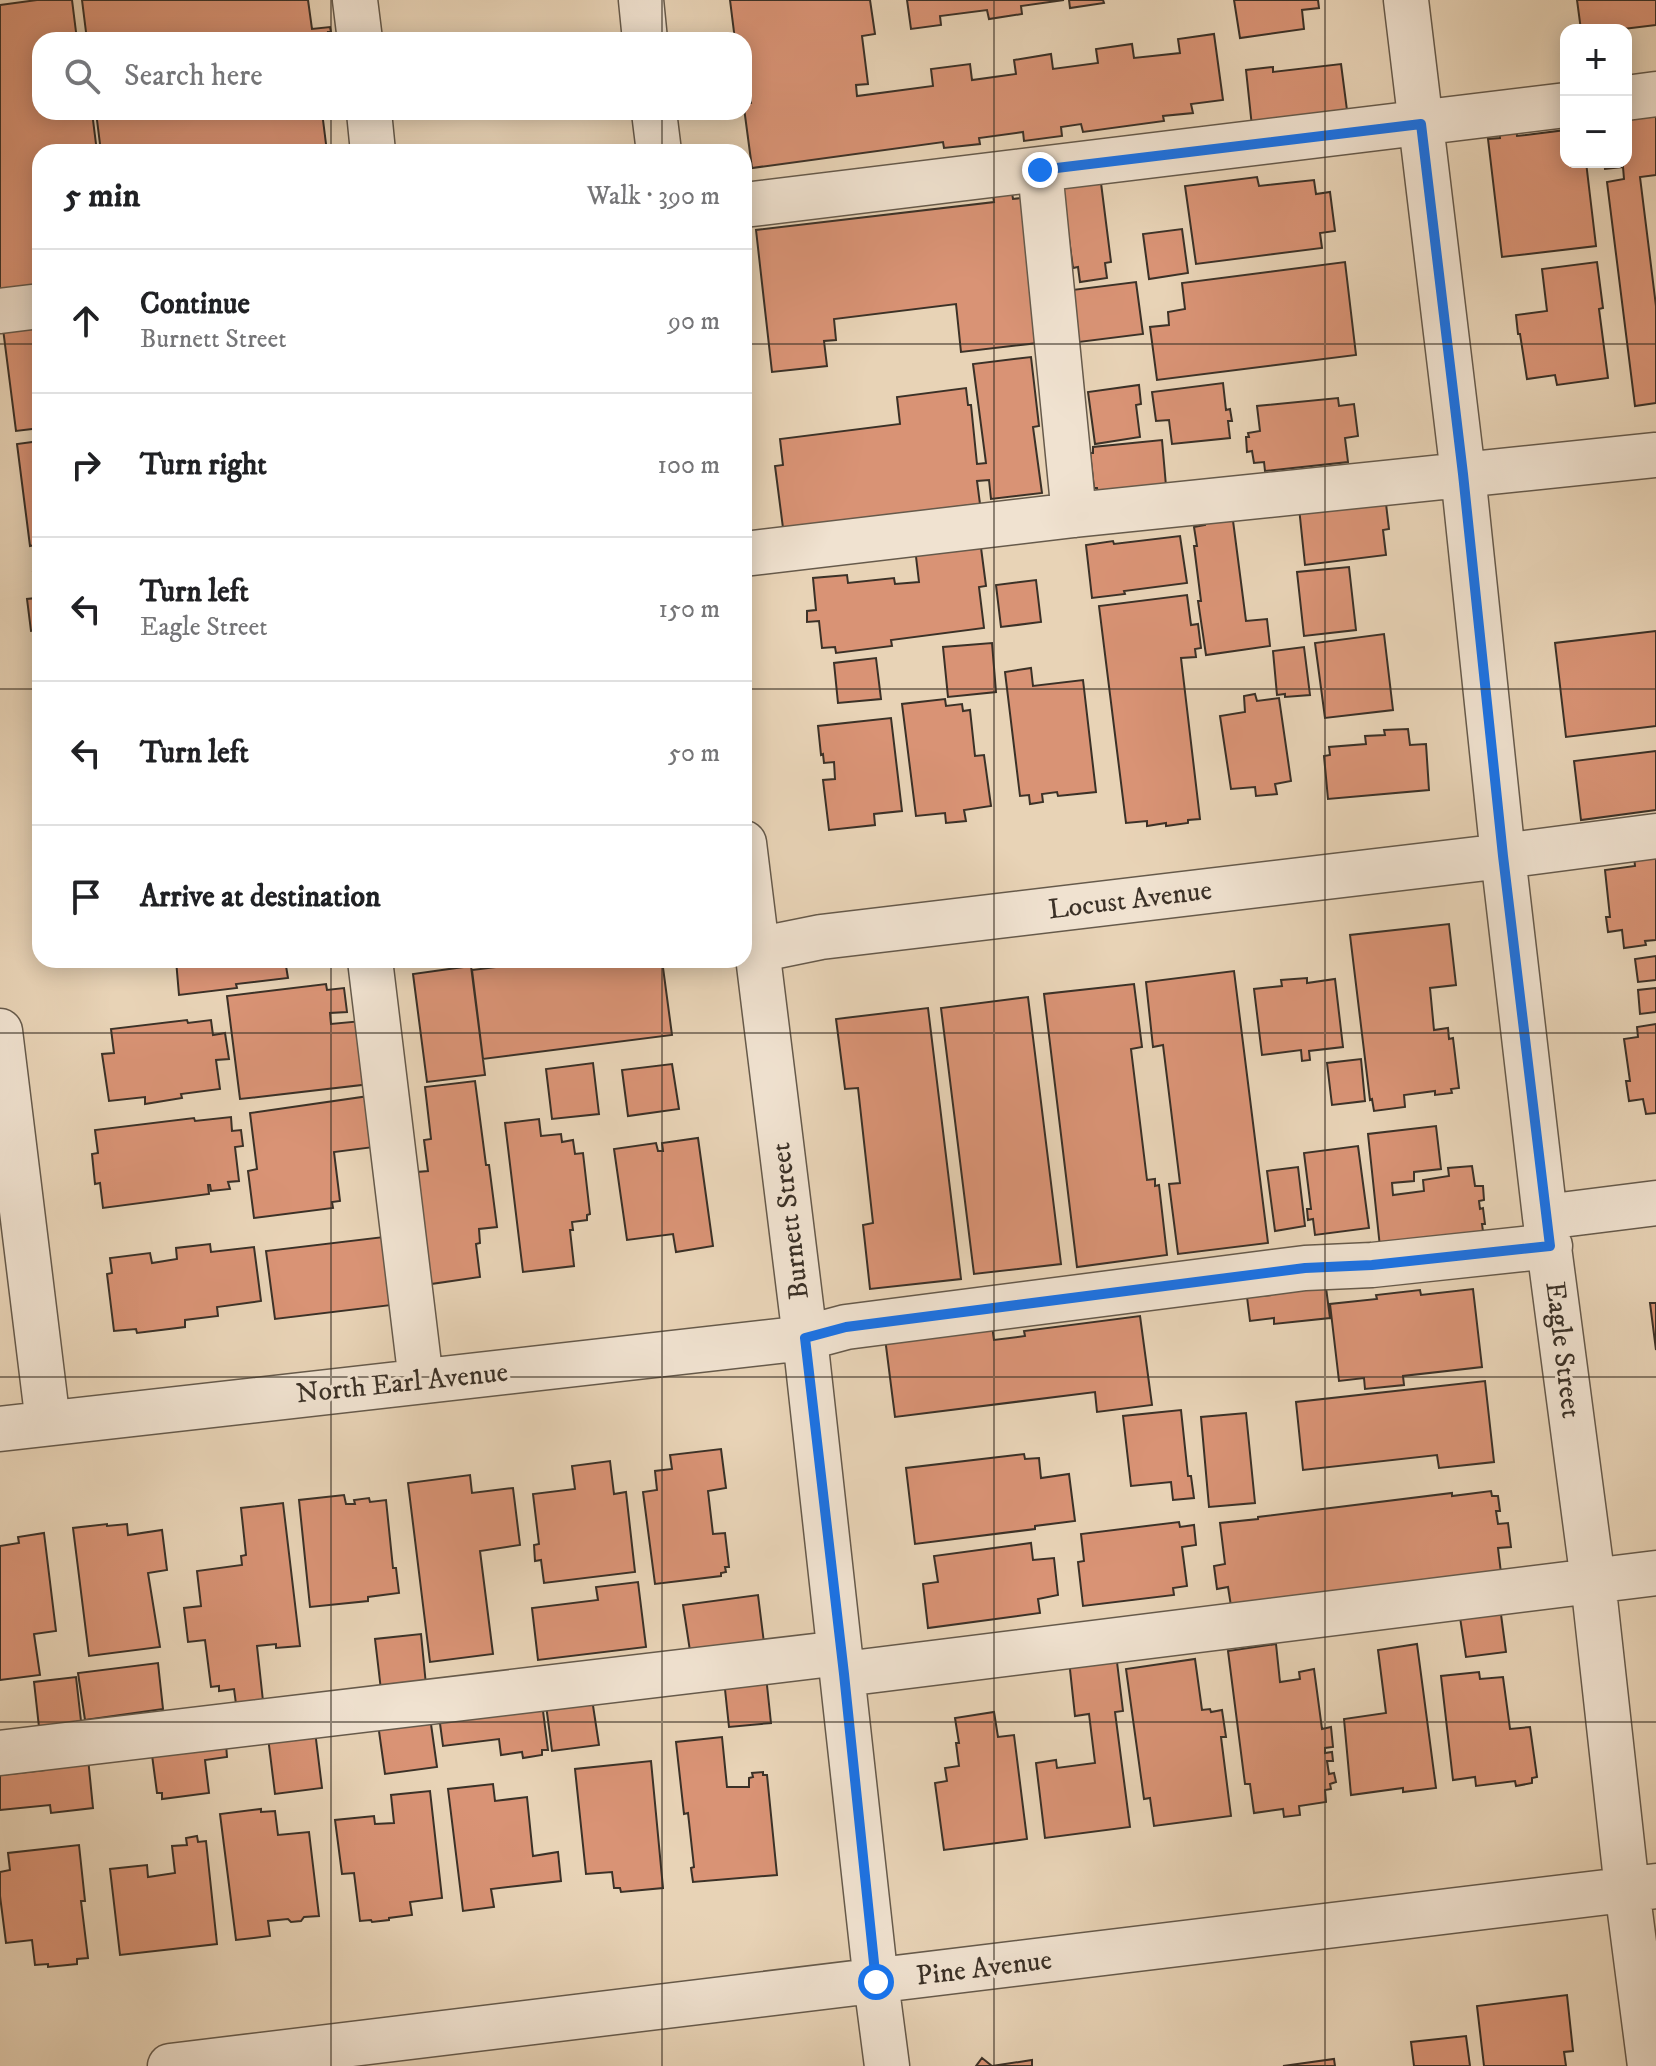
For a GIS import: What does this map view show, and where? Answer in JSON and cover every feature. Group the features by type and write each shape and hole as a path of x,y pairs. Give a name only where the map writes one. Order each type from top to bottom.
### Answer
{"street":[{"path":"355,0 359,32"},
{"path":"641,0 644,32"},
{"name":"Eagle Street","path":"1406,0 1548,1232 1593,1581 1642,1888 1650,2066"},
{"path":"1632,97 1656,94"},
{"path":"752,204 1560,106"},
{"path":"370,120 372,144"},
{"path":"655,120 658,144"},
{"path":"1040,170 1074,515"},
{"path":"0,311 32,307"},
{"path":"752,553 1074,515 1656,455"},
{"name":"Locust Avenue","path":"757,950 821,937 1656,836"},
{"name":"Burnett Street","path":"752,909 805,1338 887,2066"},
{"path":"371,968 421,1381"},
{"path":"0,1031 48,1423"},
{"path":"1548,1232 1656,1203"},
{"name":"North Earl Avenue","path":"0,1429 805,1338 846,1327 1305,1268 1372,1265 1548,1232"},
{"path":"0,1753 1656,1573"},
{"name":"Pine Avenue","path":"170,2066 1642,1888"}],"building":[{"path":"37,0 72,0 76,32 32,32 32,120 93,120 96,144 32,144 32,295 0,299 0,5"},
{"path":"82,0 308,0 312,29 330,27 331,32 328,32 86,32"},
{"path":"730,0 870,0 875,34 862,36 868,84 856,85 857,96 933,86 931,69 970,64 972,80 1016,74 1014,60 1051,54 1053,69 1098,63 1096,49 1132,44 1134,58 1180,53 1178,39 1214,34 1223,100 1191,104 1193,113 1163,116 1164,121 1083,132 1081,124 1061,127 1062,136 1024,141 1023,132 979,138 980,144 944,148 943,142 752,168 752,144 749,144 746,120 752,120 752,32 734,32"},
{"path":"907,0 1064,0 1021,6 1022,14 989,19 987,10 940,16 941,25 911,29"},
{"path":"1069,0 1103,0 1104,3 1070,8"},
{"path":"1234,0 1318,0 1319,8 1302,10 1304,29 1240,38"},
{"path":"1577,0 1656,0 1656,25 1632,28 1632,24 1580,24"},
{"path":"1341,64 1347,110 1328,112 1328,124 1253,136 1246,70 1273,67 1273,72"},
{"path":"1656,116 1656,175 1640,177 1656,306 1656,403 1635,406 1607,182 1624,179 1623,168 1632,168 1632,118"},
{"path":"97,120 323,120 326,144 100,144"},
{"path":"1516,128 1517,136 1560,131 1560,168 1587,168 1596,246 1502,257 1488,139 1500,138 1499,130"},
{"path":"1257,177 1259,186 1314,180 1316,194 1330,192 1335,231 1320,233 1322,248 1196,264 1185,186"},
{"path":"1101,183 1111,262 1105,263 1107,278 1080,282 1078,267 1073,268 1062,188"},
{"path":"1012,193 1013,199 1021,198 1038,343 961,352 956,304 834,319 836,340 824,341 827,366 772,372 756,230 994,202 993,194"},
{"path":"1182,229 1188,273 1149,279 1143,234"},
{"path":"1345,262 1356,355 1157,380 1150,327 1169,325 1168,312 1185,309 1182,283"},
{"path":"1597,262 1603,308 1599,309 1608,378 1557,385 1555,375 1527,379 1516,315 1547,311 1542,269"},
{"path":"1136,282 1143,334 1079,342 1072,290"},
{"path":"32,326 32,429 16,431 3,329"},
{"path":"1031,357 1039,426 1033,427 1042,493 991,499 989,480 977,481 980,504 783,528 775,466 783,465 780,439 900,424 897,397 966,388 968,405 971,405 977,464 986,463 973,364"},
{"path":"1223,383 1226,410 1230,409 1232,421 1228,421 1230,438 1172,444 1169,420 1156,421 1152,392"},
{"path":"1139,385 1141,404 1136,405 1140,437 1095,444 1088,392"},
{"path":"1338,398 1339,406 1354,404 1358,436 1345,438 1348,462 1265,471 1264,462 1254,463 1252,451 1247,452 1246,437 1249,437 1248,433 1260,431 1257,406"},
{"path":"1162,440 1166,486 1098,495 1097,488 1094,488 1090,453 1093,453 1093,447"},
{"path":"32,442 30,546 17,444"},
{"path":"1384,487 1389,529 1383,530 1386,555 1305,565 1298,498"},
{"path":"1232,513 1246,621 1267,619 1270,646 1206,655 1198,601 1201,601 1194,527 1205,525 1204,516"},
{"path":"1180,536 1187,583 1092,598 1086,545"},
{"path":"980,540 986,586 979,587 984,628 891,640 892,646 836,653 835,647 822,648 819,621 807,622 807,611 816,610 813,578 847,575 848,583 894,578 895,584 919,582 915,548"},
{"path":"1349,567 1356,630 1304,636 1297,572"},
{"path":"1036,580 1041,622 1001,627 996,585"},
{"path":"1187,595 1191,625 1198,624 1201,648 1195,649 1196,657 1181,658 1200,819 1166,826 1166,823 1147,826 1147,821 1126,823 1099,606"},
{"path":"32,598 32,631 31,631 27,599"},
{"path":"1656,631 1656,726 1566,737 1555,643"},
{"path":"1384,634 1393,710 1325,718 1315,643"},
{"path":"992,643 996,692 948,697 943,647"},
{"path":"1304,647 1310,695 1277,695 1273,651"},
{"path":"876,658 881,699 838,703 834,663"},
{"path":"1031,668 1033,686 1083,680 1096,792 1058,796 1057,792 1042,794 1043,802 1030,804 1029,795 1020,796 1005,672"},
{"path":"1255,694 1257,701 1279,698 1291,781 1275,784 1277,794 1256,796 1255,787 1231,789 1220,716 1245,712 1244,696"},
{"path":"945,699 946,706 962,704 963,711 970,710 975,756 984,755 991,806 964,810 966,821 946,823 945,813 916,816 902,704"},
{"path":"891,718 902,811 874,814 875,825 829,830 823,780 835,779 834,762 824,763 818,726"},
{"path":"1408,729 1410,745 1426,744 1429,790 1328,799 1324,756 1330,755 1329,747 1366,744 1365,736 1385,735 1384,730"},
{"path":"1656,751 1656,810 1581,820 1574,761"},
{"path":"1656,855 1656,940 1645,941 1646,945 1624,948 1622,930 1608,932 1606,917 1610,917 1605,870 1635,866 1634,857"},
{"path":"1449,924 1456,985 1430,988 1434,1030 1448,1028 1449,1039 1453,1038 1459,1088 1451,1089 1452,1093 1435,1095 1435,1091 1404,1095 1405,1107 1374,1111 1370,1100 1350,935"},
{"path":"1656,956 1656,980 1638,982 1635,959"},
{"path":"177,968 286,968 288,978 179,995"},
{"path":"471,968 485,1075 427,1082 413,974"},
{"path":"663,968 672,1035 483,1059 472,970"},
{"path":"1234,971 1268,1243 1178,1254 1169,1184 1180,1183 1163,1045 1153,1047 1146,982"},
{"path":"1307,978 1307,983 1335,979 1343,1047 1309,1051 1310,1060 1302,1061 1301,1050 1262,1055 1254,989 1282,986 1281,980"},
{"path":"326,984 327,990 344,988 347,1012 330,1013 331,1024 362,1021 370,1084 240,1099 227,996"},
{"path":"1134,984 1142,1047 1131,1049 1147,1180 1155,1179 1155,1186 1159,1185 1167,1255 1077,1267 1044,994"},
{"path":"1656,988 1656,1012 1640,1014 1638,990"},
{"path":"1028,997 1061,1264 974,1274 941,1008"},
{"path":"928,1008 961,1279 870,1289 863,1225 873,1223 858,1088 845,1089 836,1019"},
{"path":"187,1020 188,1023 211,1020 213,1035 225,1033 229,1059 216,1060 220,1089 181,1094 182,1098 145,1104 145,1097 109,1101 102,1054 114,1053 111,1029"},
{"path":"1656,1024 1656,1113 1646,1114 1643,1099 1629,1101 1626,1081 1630,1081 1624,1039 1638,1037 1637,1027"},
{"path":"1361,1059 1365,1101 1332,1105 1327,1063"},
{"path":"593,1063 599,1114 552,1119 546,1069"},
{"path":"672,1064 679,1109 628,1116 622,1070"},
{"path":"475,1081 497,1227 479,1229 480,1243 476,1244 480,1277 431,1284 417,1172 428,1171 424,1140 431,1139 425,1087"},
{"path":"376,1095 382,1146 334,1152 340,1201 332,1202 333,1208 254,1218 248,1171 257,1169 250,1113"},
{"path":"231,1117 232,1131 241,1130 243,1146 235,1147 239,1181 228,1182 230,1189 211,1191 208,1185 209,1194 103,1208 100,1183 95,1184 92,1154 98,1153 95,1130 194,1118 195,1121"},
{"path":"539,1119 541,1136 561,1134 562,1142 573,1140 575,1154 583,1153 590,1214 587,1220 572,1222 574,1266 523,1272 505,1123"},
{"path":"1436,1126 1441,1169 1414,1172 1414,1181 1392,1183 1393,1195 1424,1191 1423,1180 1449,1176 1448,1168 1472,1166 1475,1186 1483,1186 1484,1200 1479,1201 1480,1209 1483,1208 1484,1239 1380,1247 1368,1134"},
{"path":"698,1138 713,1246 676,1252 673,1234 627,1240 614,1149 656,1143 658,1151 663,1151 662,1143"},
{"path":"1358,1146 1369,1228 1315,1235 1313,1219 1308,1220 1307,1209 1311,1209 1304,1153"},
{"path":"1298,1167 1305,1226 1275,1231 1267,1171"},
{"path":"392,1236 400,1304 275,1319 266,1251"},
{"path":"210,1244 211,1252 254,1247 261,1301 217,1307 218,1316 185,1320 185,1327 137,1333 136,1329 114,1331 107,1274 112,1273 110,1258 150,1253 152,1263 177,1259 176,1248"},
{"path":"1325,1280 1330,1318 1274,1324 1274,1318 1250,1321 1247,1297 1271,1295 1271,1287"},
{"path":"1473,1289 1482,1367 1403,1376 1404,1385 1365,1389 1364,1378 1339,1381 1330,1304 1420,1290 1421,1295"},
{"path":"1650,1303 1656,1303 1656,1350"},
{"path":"1140,1316 1152,1405 1097,1412 1095,1392 895,1417 885,1338 992,1325 994,1340 1025,1336 1024,1331"},
{"path":"1485,1381 1494,1462 1439,1468 1437,1455 1303,1470 1296,1402"},
{"path":"1181,1410 1188,1476 1191,1476 1194,1498 1173,1500 1171,1482 1131,1486 1123,1416"},
{"path":"1246,1413 1255,1503 1209,1507 1201,1417"},
{"path":"721,1449 726,1488 708,1491 713,1534 725,1533 729,1567 725,1567 726,1572 721,1576 655,1584 643,1492 657,1490 655,1471 672,1469 670,1455"},
{"path":"1024,1454 1025,1459 1039,1458 1041,1478 1069,1474 1075,1521 915,1544 906,1468"},
{"path":"610,1461 614,1494 626,1492 635,1572 544,1583 541,1560 535,1561 534,1545 539,1544 533,1494 575,1489 572,1466"},
{"path":"470,1475 472,1493 513,1488 520,1545 480,1551 493,1654 430,1662 408,1483"},
{"path":"1491,1491 1492,1496 1498,1496 1498,1524 1508,1523 1511,1547 1498,1548 1501,1573 1231,1606 1228,1587 1217,1589 1214,1566 1225,1564 1220,1523 1452,1493 1452,1496"},
{"path":"344,1495 346,1504 369,1498 370,1502 386,1500 393,1568 396,1568 399,1593 368,1597 368,1601 310,1607 299,1500"},
{"path":"283,1503 300,1646 257,1646 263,1701 236,1704 234,1689 219,1691 219,1686 211,1687 205,1640 188,1642 184,1608 201,1606 197,1571 242,1565 241,1556 246,1555 241,1508"},
{"path":"1179,1522 1180,1527 1194,1525 1196,1545 1182,1547 1187,1586 1173,1588 1174,1595 1083,1606 1078,1562 1084,1561 1081,1534"},
{"path":"127,1524 128,1535 162,1530 167,1570 148,1573 160,1647 89,1656 73,1528"},
{"path":"44,1533 56,1631 34,1634 40,1675 0,1680 0,1546 19,1543 18,1537"},
{"path":"1031,1543 1033,1560 1054,1558 1058,1595 1038,1599 1040,1613 928,1628 923,1584 938,1582 934,1556"},
{"path":"638,1582 646,1647 538,1660 532,1608 598,1600 596,1587"},
{"path":"758,1595 764,1643 690,1651 683,1605"},
{"path":"1500,1607 1506,1652 1466,1657 1459,1611"},
{"path":"421,1634 426,1685 381,1690 375,1639"},
{"path":"1276,1644 1280,1682 1300,1679 1299,1672 1314,1669 1322,1729 1331,1727 1333,1747 1325,1748 1325,1753 1332,1752 1333,1761 1327,1761 1329,1774 1334,1773 1336,1782 1330,1784 1331,1789 1325,1790 1326,1802 1299,1806 1300,1815 1284,1817 1283,1809 1254,1813 1250,1784 1245,1784 1228,1651"},
{"path":"1417,1644 1436,1788 1403,1792 1403,1788 1351,1795 1344,1719 1386,1713 1378,1650"},
{"path":"1116,1654 1123,1711 1115,1712 1130,1827 1045,1838 1036,1763 1056,1760 1057,1768 1095,1763 1089,1714 1075,1716 1069,1660"},
{"path":"1195,1659 1202,1710 1222,1710 1226,1737 1221,1737 1231,1816 1154,1826 1150,1798 1144,1799 1126,1669"},
{"path":"158,1663 163,1709 85,1720 78,1673"},
{"path":"1479,1672 1480,1679 1503,1677 1510,1729 1530,1727 1537,1777 1532,1778 1532,1783 1516,1786 1515,1781 1476,1786 1475,1777 1453,1780 1441,1676"},
{"path":"766,1676 771,1723 729,1727 724,1680"},
{"path":"76,1677 81,1721 75,1722 75,1728 39,1727 34,1682"},
{"path":"592,1699 599,1745 552,1751 546,1705"},
{"path":"542,1703 548,1750 542,1750 542,1755 523,1758 522,1752 501,1755 499,1739 443,1746 439,1716"},
{"path":"994,1712 998,1737 1014,1735 1027,1839 944,1850 935,1783 947,1781 945,1768 959,1766 955,1718"},
{"path":"430,1717 437,1767 385,1774 378,1724"},
{"path":"315,1731 322,1788 275,1794 268,1737"},
{"path":"722,1737 727,1787 749,1787 752,1773 763,1772 767,1775 777,1875 693,1882 688,1813 684,1814 676,1742"},
{"path":"226,1744 227,1757 205,1760 209,1793 162,1799 162,1793 157,1793 152,1755"},
{"path":"88,1758 93,1808 51,1813 50,1805 0,1810 0,1775 45,1770"},
{"path":"651,1761 663,1888 621,1892 620,1888 614,1888 612,1872 586,1874 575,1769"},
{"path":"493,1784 495,1801 527,1797 533,1856 558,1852 561,1881 491,1889 494,1907 463,1911 448,1789"},
{"path":"430,1791 442,1898 410,1902 412,1915 360,1921 354,1873 342,1874 335,1820 374,1816 375,1824 394,1823 391,1795"},
{"path":"261,1809 261,1812 275,1811 278,1835 309,1832 319,1916 291,1922 288,1919 268,1921 270,1936 236,1940 220,1814"},
{"path":"197,1836 198,1842 206,1841 217,1944 120,1955 110,1869 147,1865 148,1877 175,1873 172,1846 187,1845 186,1838"},
{"path":"79,1845 85,1901 81,1901 88,1958 77,1959 77,1964 35,1965 32,1940 6,1943 0,1872 10,1870 8,1853"},
{"path":"1567,1995 1573,2051 1564,2052 1566,2066 1484,2066 1477,2006"},
{"path":"1466,2036 1470,2066 1414,2066 1411,2042"},
{"path":"982,2058 992,2066 976,2066"},
{"path":"1334,2059 1335,2066 1283,2066"},
{"path":"1032,2060 1032,2066 992,2066"}],"route":[{"path":"876,1982 805,1338 846,1327 1305,1268 1372,1265 1550,1246 1421,124 1040,170"}]}
